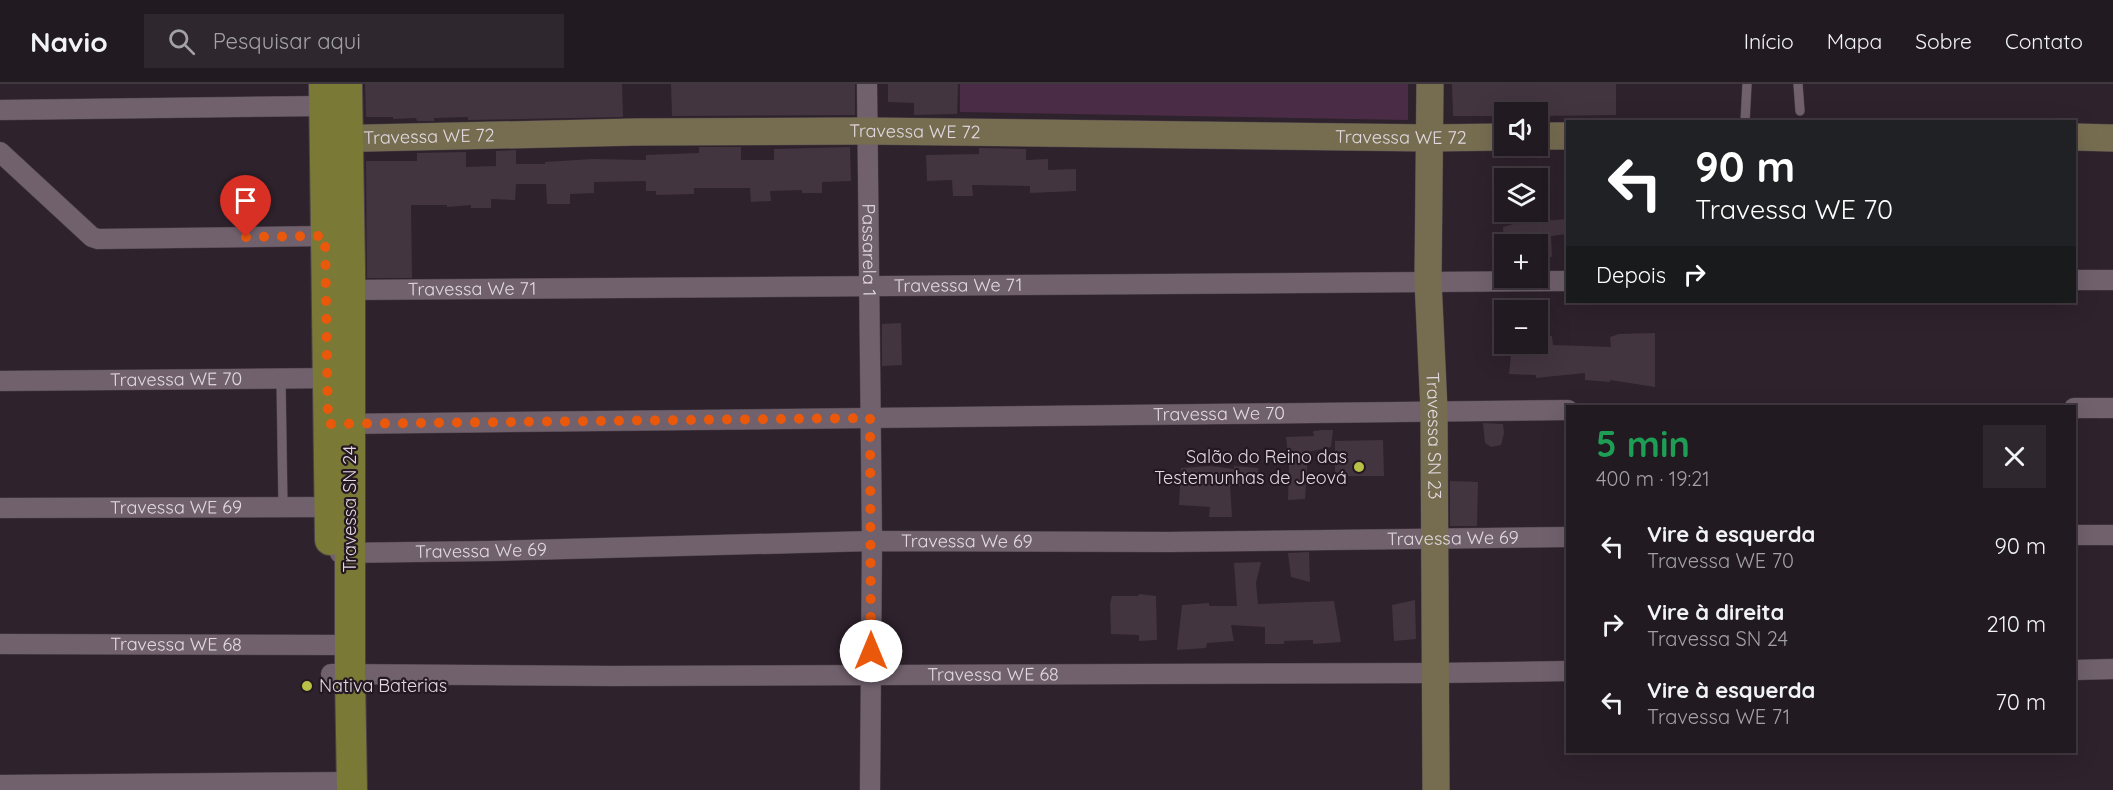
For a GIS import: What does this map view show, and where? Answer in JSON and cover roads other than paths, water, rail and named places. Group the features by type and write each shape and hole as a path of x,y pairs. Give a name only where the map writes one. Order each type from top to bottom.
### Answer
{"main road":[{"name":"Travessa SN 24","path":"342,786 339,378 325,236 336,139 347,84"},
{"name":"Travessa SN 23","path":"1430,84 1428,281 1434,410 1437,790"},
{"name":"Travessa SN 24","path":"324,95 336,139 349,290 339,378"},
{"name":"Travessa WE 72","path":"336,139 636,132 868,131 1494,137"},
{"path":"1548,136 1566,136"},
{"path":"2076,137 2113,138"}],"street":[{"name":"Passarela 1","path":"867,84 872,541 870,790"},
{"path":"0,110 324,95"},
{"path":"0,152 92,237 98,239 325,236"},
{"path":"2076,280 2113,280"},
{"name":"Travessa We 71","path":"349,290 1566,281"},
{"name":"Travessa WE 70","path":"0,381 339,378"},
{"path":"2076,408 2113,408"},
{"name":"Travessa We 70","path":"870,418 1566,410"},
{"path":"339,424 870,418"},
{"name":"Travessa WE 69","path":"0,508 340,507"},
{"path":"2076,535 2113,535"},
{"name":"Travessa We 69","path":"340,553 872,541 1169,542 1566,537"},
{"name":"Travessa WE 68","path":"0,644 341,659 624,676 1437,673"},
{"path":"2076,670 2113,669"},
{"path":"1437,673 1566,670"},
{"path":"0,785 342,786"}],"lane":[{"path":"1744,120 1747,84"},
{"path":"1798,84 1800,111"},
{"path":"281,379 283,507"}],"place":[{"name":"Salão do Reino das Testemunhas de Jeová","path":"1359,467"},
{"name":"Nativa Baterias","path":"307,686"}]}
